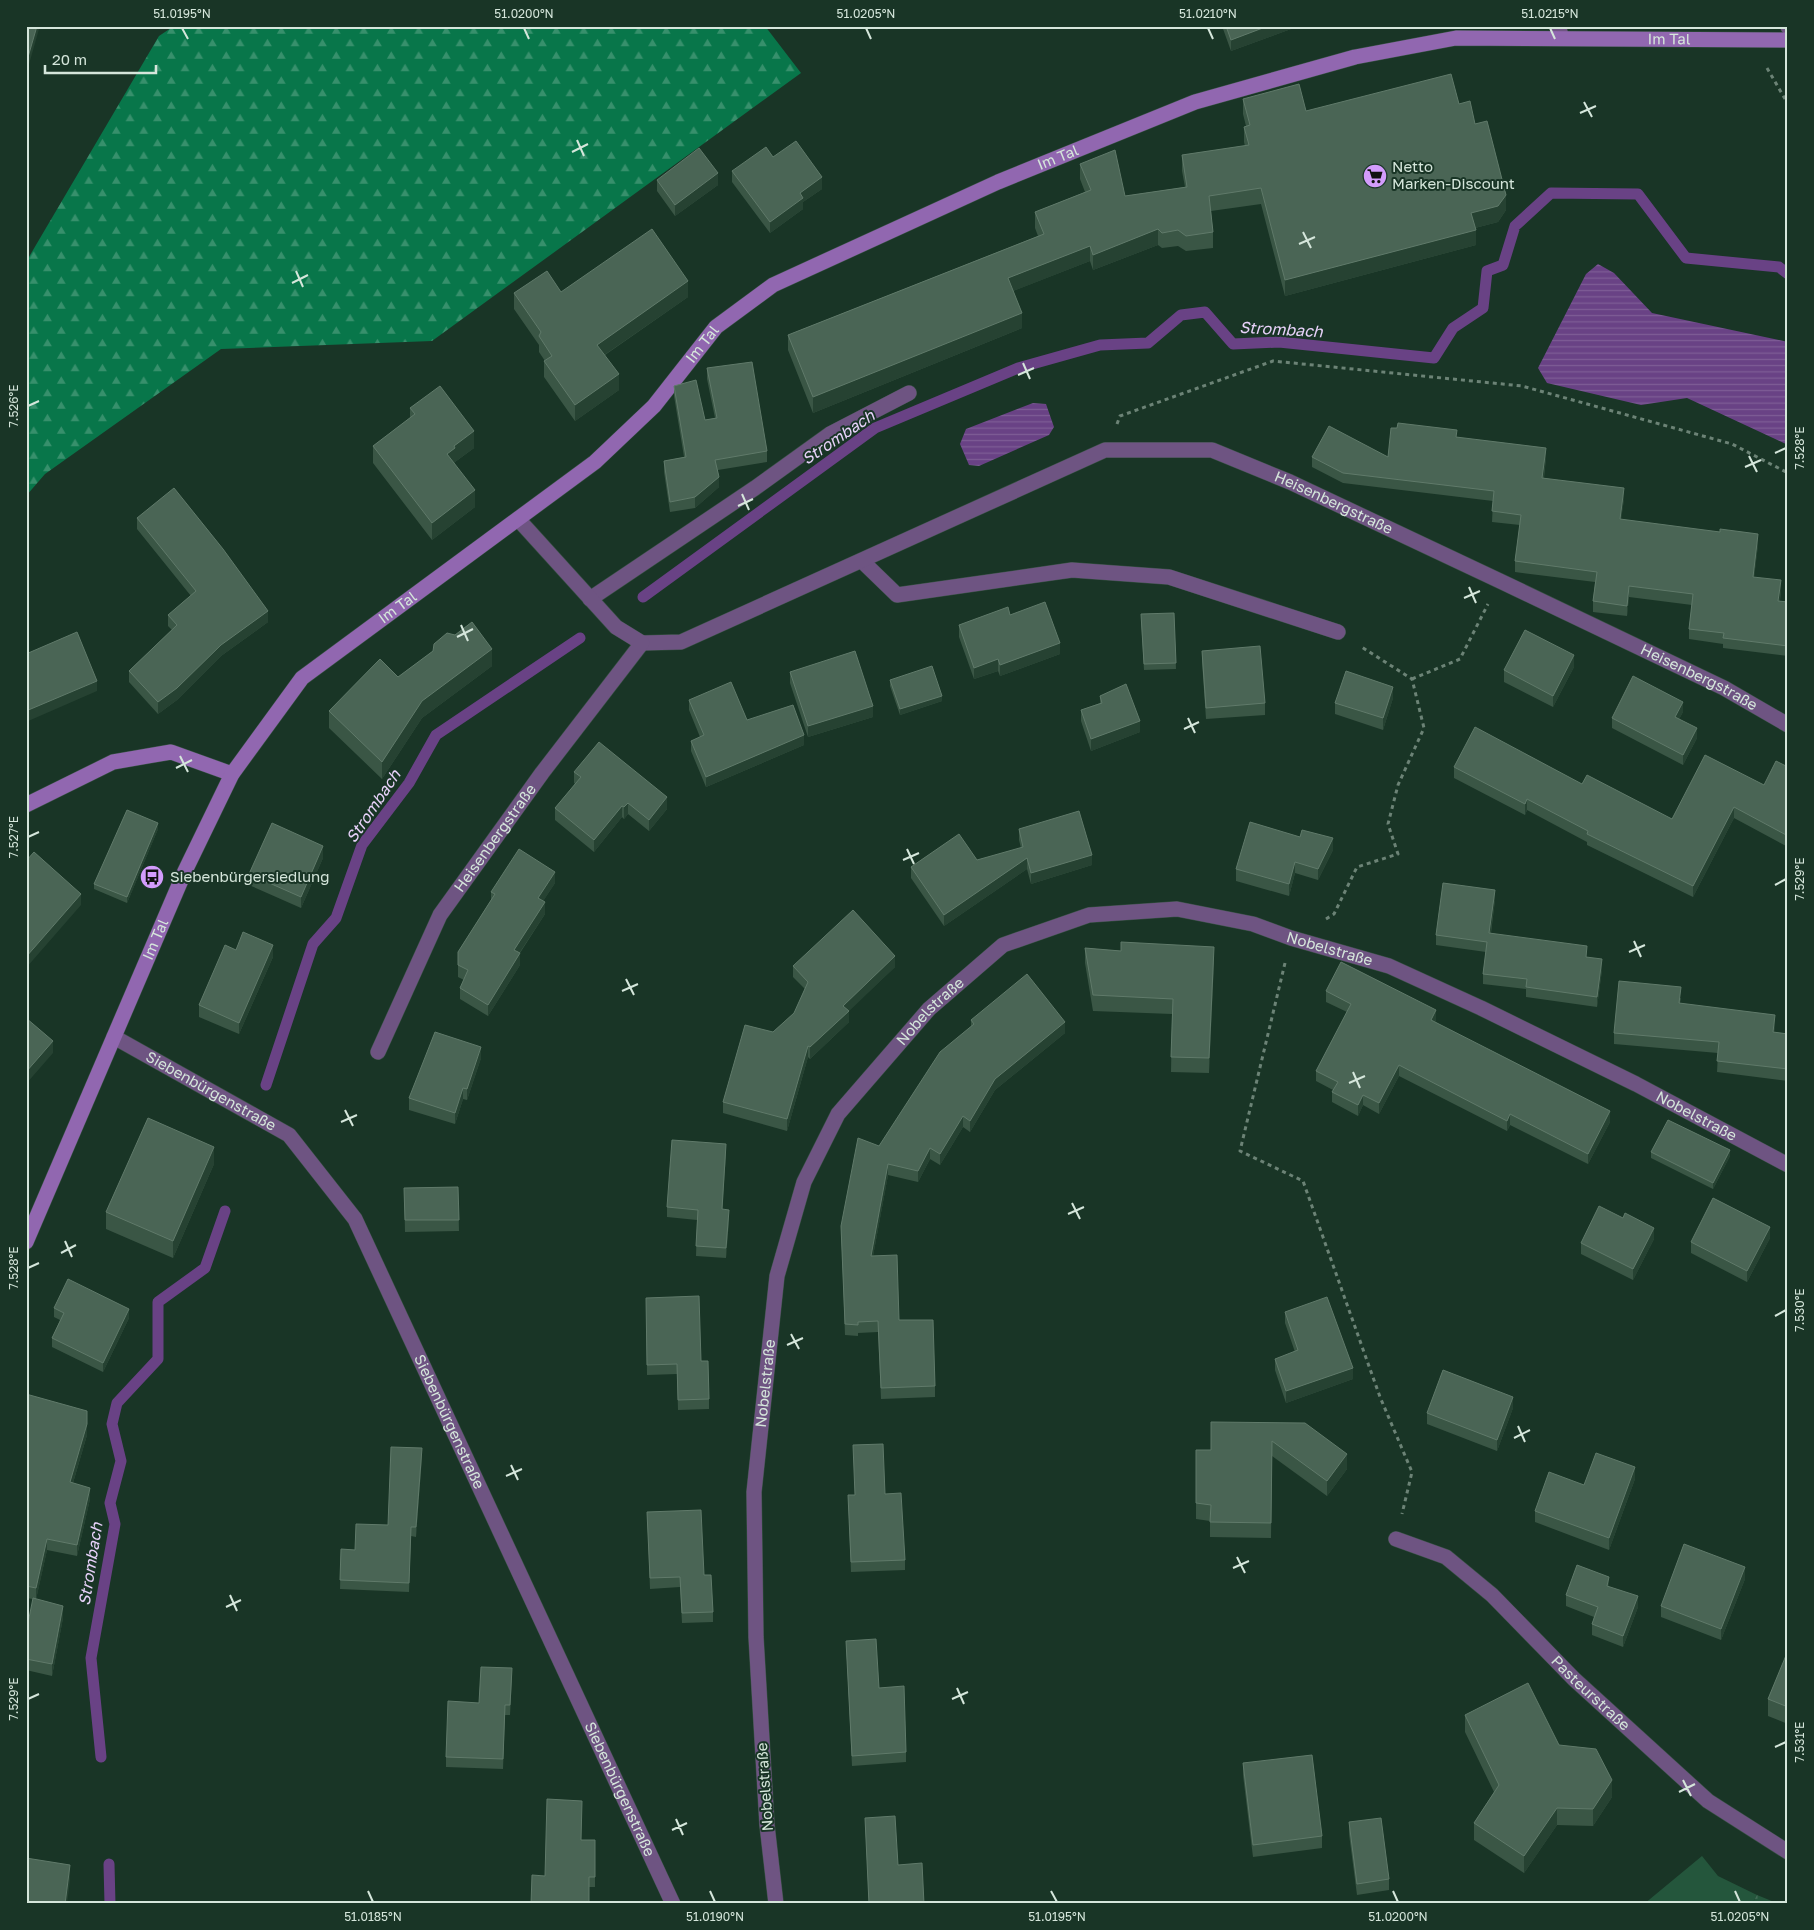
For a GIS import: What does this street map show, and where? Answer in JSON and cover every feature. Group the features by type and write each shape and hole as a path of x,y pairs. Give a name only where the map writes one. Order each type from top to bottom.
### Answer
{"main road":[{"name":"Im Tal","path":"26,1242 185,872 232,774 302,678 595,462 654,406 716,327 773,284 998,182 1195,102 1355,57 1456,38 1560,32 1752,41 1788,40"},
{"path":"26,805 113,762 171,752 232,774"}],"street":[{"path":"590,599 755,488 830,434 909,393"},
{"name":"Heisenbergstraße","path":"378,1052 440,915 542,773 642,643 681,642 1105,450 1212,450 1282,478 1724,688 1788,725"},
{"path":"518,519 616,627 642,643"},
{"path":"862,561 897,595 1072,570 1168,577 1338,632"},
{"name":"Nobelstraße","path":"776,1904 767,1825 756,1637 754,1492 777,1276 804,1182 838,1114 928,1009 1003,945 1089,915 1177,909 1253,924 1290,938 1397,970 1636,1084 1788,1165"},
{"name":"Siebenbürgenstraße","path":"114,1037 289,1135 355,1219 441,1408 673,1904"},
{"name":"Pasteurstraße","path":"1396,1538 1446,1557 1492,1595 1574,1679 1708,1801 1788,1852"}],"path":[{"path":"1752,41 1788,104"},
{"path":"1105,450 1120,416 1273,361 1522,386 1732,444 1788,474"},
{"path":"1412,679 1460,659 1487,607"},
{"path":"1334,914 1357,868 1398,854 1388,824 1398,785 1424,728 1412,679 1338,632"},
{"path":"1282,975 1240,1151 1303,1182 1380,1397 1412,1472 1396,1538"}],"green space":[{"path":"174,26 765,26 801,73 432,341 221,349 45,474 26,496 26,262 159,36"},
{"path":"1702,1856 1718,1876 1757,1895 1752,1904 1644,1904"},
{"path":"1757,1895 1779,1904 1752,1904"}],"shaded area":[{"path":"1598,264 1614,273 1652,313 1788,342 1788,445 1687,398 1641,405 1547,383 1538,368 1586,274"},
{"path":"1033,403 1046,404 1054,427 1049,435 979,466 969,465 960,444 966,429"}],"building":[{"path":"26,26 37,26 26,64"},
{"path":"1226,26 1268,26 1231,40"},
{"path":"1451,74 1459,104 1470,101 1475,124 1487,121 1506,195 1498,206 1471,213 1476,230 1285,280 1261,188 1209,196 1213,232 1186,236 1178,230 1162,233 1158,229 1093,255 1090,246 1008,278 1022,313 813,397 788,335 1044,234 1035,212 1091,190 1080,164 1115,150 1125,196 1187,187 1182,155 1249,145 1244,127 1250,125 1243,99 1299,84 1306,111"},
{"path":"796,141 822,177 800,193 803,198 770,222 732,171 766,147 773,157"},
{"path":"699,148 718,173 675,205 657,180"},
{"path":"652,229 688,281 597,345 619,374 575,405 544,361 552,356 539,336 541,332 514,293 547,271 561,292"},
{"path":"752,362 767,451 715,460 719,477 695,497 670,502 664,461 686,457 674,386 696,380 705,420 717,418 707,368"},
{"path":"440,386 474,431 454,446 455,448 447,454 475,490 432,523 373,446 415,414 410,408"},
{"path":"1398,423 1457,430 1456,437 1546,448 1542,478 1624,488 1620,519 1720,532 1720,529 1758,534 1753,577 1781,580 1778,601 1788,602 1788,646 1723,638 1724,633 1689,629 1693,594 1629,586 1627,606 1593,601 1597,572 1515,561 1521,515 1492,511 1494,491 1343,473 1312,457 1329,426 1388,457 1391,428 1397,428"},
{"path":"174,488 223,549 268,611 221,645 177,688 158,702 129,671 177,625 168,615 196,591 137,518"},
{"path":"1045,602 1060,643 1000,665 998,659 974,668 959,625 1008,607 1010,615"},
{"path":"1174,613 1176,663 1144,664 1141,614"},
{"path":"472,622 492,649 422,701 382,762 329,711 380,659 398,677 433,651 434,644 447,633 455,635"},
{"path":"1525,630 1574,655 1553,696 1504,670"},
{"path":"77,632 97,681 26,711 26,654"},
{"path":"1260,646 1265,703 1206,708 1202,651"},
{"path":"855,651 873,706 808,726 790,672"},
{"path":"932,666 942,696 900,709 890,680"},
{"path":"1346,671 1393,687 1383,718 1335,703"},
{"path":"1633,676 1683,702 1675,717 1697,728 1683,755 1612,718"},
{"path":"731,682 747,720 793,705 804,735 706,777 691,741 704,735 689,700"},
{"path":"1126,684 1140,721 1091,739 1081,710 1102,703 1100,696"},
{"path":"1475,727 1582,784 1587,775 1672,819 1705,755 1764,785 1776,761 1788,767 1788,836 1734,807 1693,886 1587,834 1588,831 1527,799 1525,804 1454,767"},
{"path":"599,742 667,797 649,820 628,803 624,807 622,806 594,840 555,808 581,777 574,772"},
{"path":"127,810 158,823 127,897 94,884"},
{"path":"1079,811 1092,855 1031,873 1027,858 944,915 911,867 959,834 977,860 1023,847 1019,829"},
{"path":"1250,822 1300,837 1302,830 1333,838 1318,869 1295,862 1289,884 1236,869"},
{"path":"272,823 323,846 301,897 249,874"},
{"path":"519,849 555,872 538,898 545,902 514,950 520,953 488,1005 460,988 468,970 458,965 458,952 495,894 491,892"},
{"path":"34,852 81,894 26,957 26,861"},
{"path":"1443,883 1495,890 1489,933 1587,946 1586,957 1602,959 1597,997 1526,987 1527,979 1483,974 1487,942 1436,935"},
{"path":"853,910 895,956 843,1006 849,1011 810,1047 808,1046 787,1119 723,1102 745,1025 773,1032 794,1013 808,982 793,966"},
{"path":"243,932 273,945 239,1023 199,1005 225,945 236,950"},
{"path":"1121,942 1214,947 1209,1058 1171,1057 1173,999 1093,995 1085,948 1121,951"},
{"path":"1341,962 1436,1010 1431,1020 1610,1111 1588,1154 1510,1114 1507,1121 1399,1065 1379,1103 1363,1095 1358,1105 1332,1092 1338,1082 1316,1071 1351,1004 1326,991"},
{"path":"1027,974 1065,1022 995,1079 970,1121 963,1116 940,1154 930,1148 918,1171 888,1164 871,1256 897,1255 899,1320 933,1320 935,1386 881,1388 878,1321 858,1322 858,1325 845,1324 841,1226 858,1138 879,1146 940,1052 974,1024 971,1020"},
{"path":"1619,981 1681,987 1679,1003 1775,1015 1773,1032 1788,1034 1788,1069 1717,1061 1719,1042 1614,1033"},
{"path":"26,1018 53,1041 26,1072"},
{"path":"435,1032 481,1047 467,1089 463,1088 455,1113 409,1098"},
{"path":"148,1118 214,1147 173,1241 106,1212"},
{"path":"1668,1120 1730,1150 1713,1183 1651,1152"},
{"path":"672,1140 726,1144 722,1209 729,1210 726,1248 696,1246 698,1210 667,1207"},
{"path":"458,1187 459,1220 405,1220 404,1188"},
{"path":"1713,1198 1770,1227 1747,1271 1691,1242"},
{"path":"1599,1206 1623,1218 1625,1213 1654,1228 1633,1269 1581,1243"},
{"path":"68,1279 129,1309 103,1363 52,1338 64,1313 54,1308"},
{"path":"699,1296 701,1361 708,1361 709,1399 678,1400 677,1364 647,1365 646,1298"},
{"path":"1327,1297 1353,1368 1286,1391 1275,1359 1298,1350 1285,1312"},
{"path":"1443,1370 1513,1397 1497,1440 1427,1413"},
{"path":"26,1394 87,1411 87,1424 70,1482 90,1488 77,1545 47,1539 36,1588 26,1586"},
{"path":"1211,1422 1305,1423 1347,1454 1327,1481 1272,1441 1271,1523 1210,1522 1211,1505 1196,1503 1196,1450 1211,1450"},
{"path":"883,1444 885,1494 901,1493 905,1560 851,1562 848,1495 855,1495 853,1445"},
{"path":"391,1447 422,1448 416,1527 411,1527 409,1583 340,1580 341,1549 355,1550 356,1524 388,1525"},
{"path":"1596,1453 1635,1467 1609,1538 1535,1511 1549,1472 1584,1485"},
{"path":"701,1510 704,1575 711,1575 713,1612 682,1613 680,1577 650,1578 647,1512"},
{"path":"1684,1544 1745,1567 1721,1629 1661,1606"},
{"path":"1577,1565 1609,1577 1607,1586 1638,1596 1623,1636 1592,1624 1598,1607 1566,1595"},
{"path":"33,1598 63,1606 52,1664 26,1659 26,1633"},
{"path":"876,1639 879,1688 904,1686 906,1752 852,1756 846,1641"},
{"path":"1788,1653 1788,1707 1768,1699"},
{"path":"481,1667 512,1668 510,1705 505,1705 503,1759 446,1757 448,1701 479,1703"},
{"path":"1528,1683 1559,1745 1596,1749 1612,1780 1593,1809 1557,1808 1524,1856 1474,1823 1499,1785 1465,1715"},
{"path":"1312,1755 1322,1836 1253,1845 1243,1763"},
{"path":"547,1799 582,1801 581,1840 595,1840 595,1877 589,1877 589,1904 531,1904 532,1875 545,1876"},
{"path":"895,1816 898,1865 922,1863 924,1904 869,1904 865,1818"},
{"path":"1381,1818 1389,1879 1357,1884 1349,1822"},
{"path":"26,1858 70,1865 65,1904 26,1904"}],"waterway":[{"name":"Strombach","path":"643,597 875,428 1018,368 1100,345 1148,343 1181,315 1205,312 1233,344 1279,342 1434,358 1453,328 1483,308 1487,271 1503,265 1515,226 1551,193 1638,194 1686,258 1779,267 1788,274"},
{"name":"Strombach","path":"266,1085 313,944 336,918 362,845 409,783 436,735 580,638"},
{"name":"Strombach","path":"101,1757 91,1658 115,1524 110,1503 121,1461 112,1424 117,1403 158,1359 158,1302 205,1268 225,1211"},
{"name":"Strombach","path":"109,1864 110,1904"}],"place":[{"name":"Netto Marken-Discount","path":"1375,176"},
{"name":"Siebenbürgersiedlung","path":"152,877"}]}
